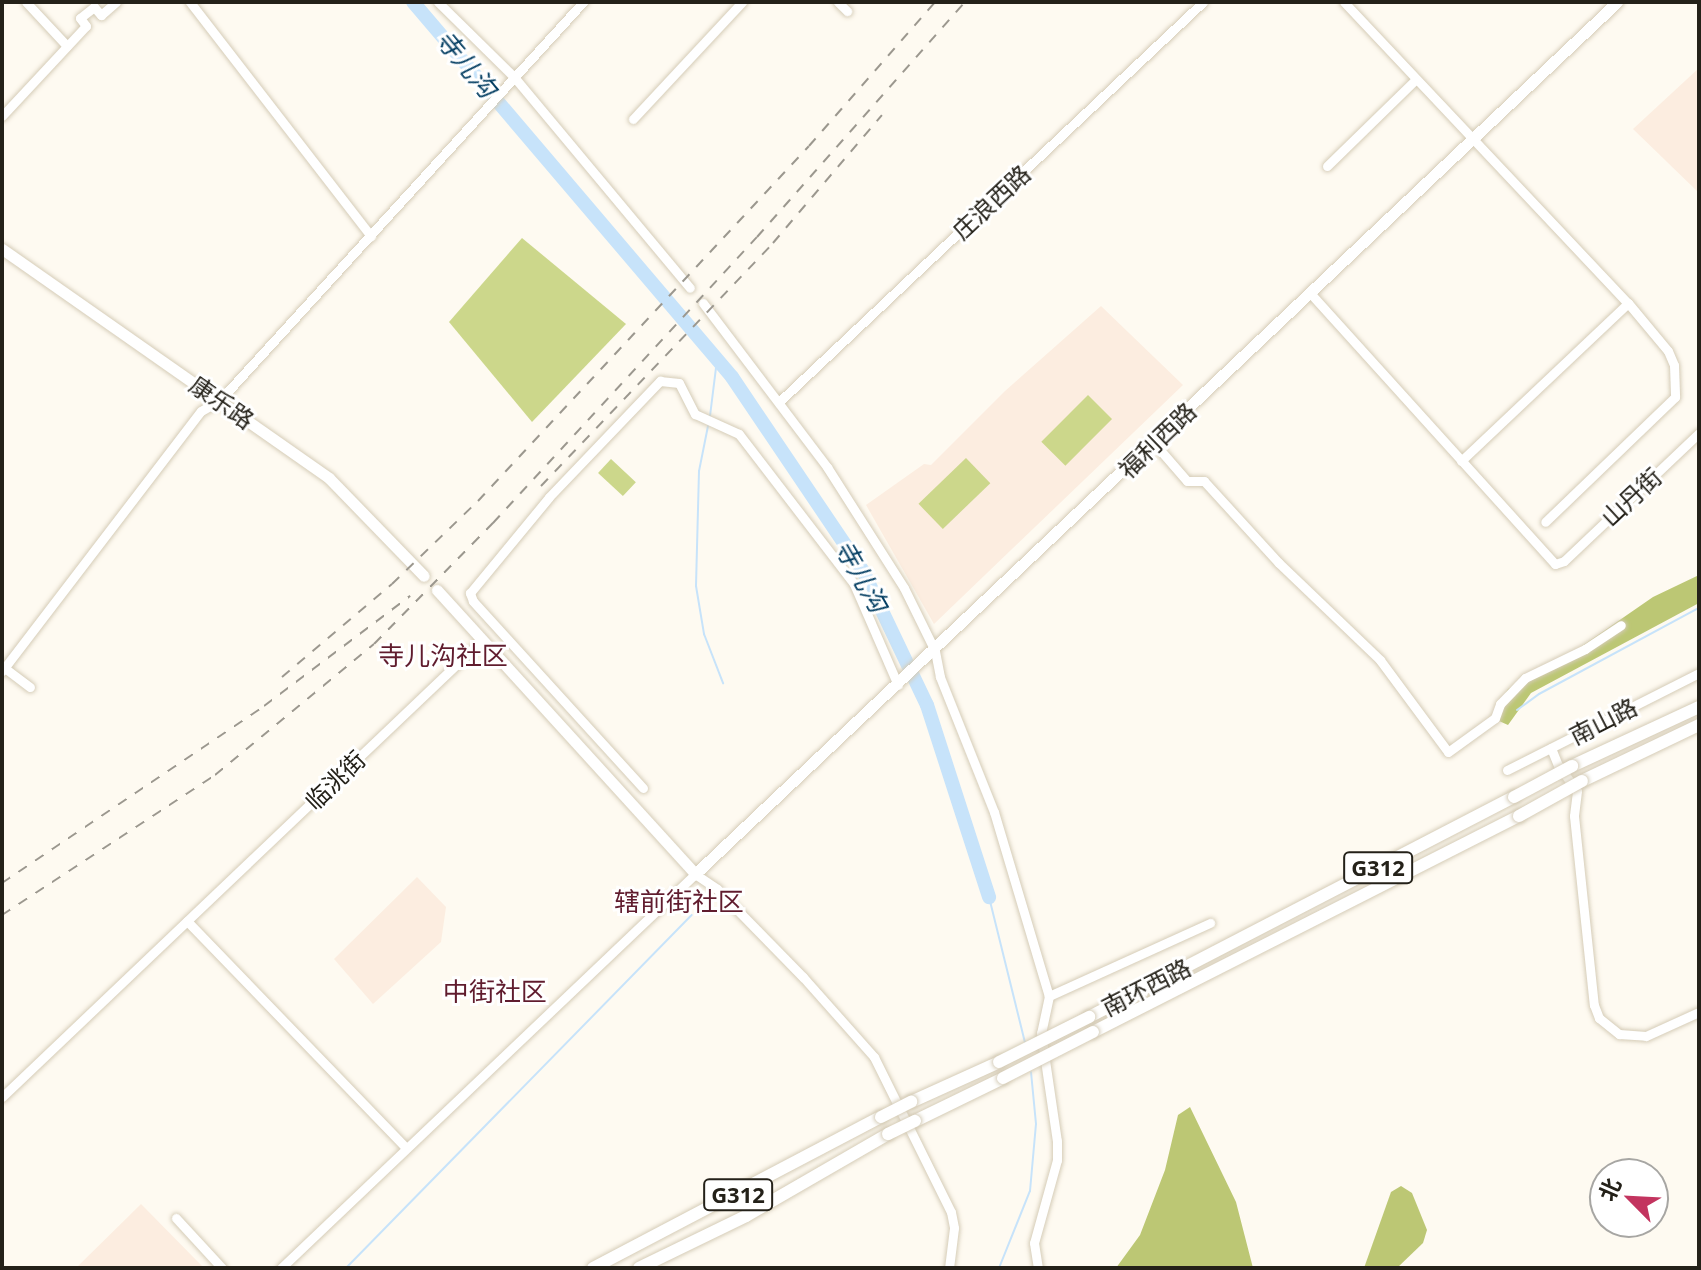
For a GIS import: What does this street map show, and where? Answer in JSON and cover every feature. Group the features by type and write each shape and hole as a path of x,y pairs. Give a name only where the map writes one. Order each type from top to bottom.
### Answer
{"highway":[{"name":"南环西路","path":"593,1268 881,1117 1089,1017 1572,766 1699,707"},
{"name":"南环西路","path":"639,1268 746,1216 888,1134 1519,816 1582,781 1699,725"}],"main road":[{"name":"福利西路","path":"695,874 932,654 1617,2"},
{"name":"康乐路","path":"2,249 329,478 424,576"},
{"path":"437,590 695,874"}],"street":[{"path":"26,2 67,46"},
{"path":"2,116 86,26 80,18 94,7 101,15 116,2"},
{"path":"190,2 371,236"},
{"path":"438,2 515,78 690,288"},
{"path":"30,687 3,668 201,411 220,400 583,2"},
{"path":"633,119 742,2"},
{"path":"838,2 847,11"},
{"name":"庄浪西路","path":"780,401 1203,2"},
{"path":"1344,2 1628,303 1668,351 1674,365 1675,397 1545,522"},
{"path":"1327,166 1416,79"},
{"path":"1311,294 1461,461 1628,303"},
{"path":"703,303 713,321 780,401 877,543 932,654 982,779 1015,874 1029,934 1049,996 1041,1033 1057,1160 1034,1243 1038,1268"},
{"path":"643,788 473,601 471,590 549,497 654,385 666,380 679,383 695,414 703,420 739,434 845,571 900,683"},
{"name":"山丹街","path":"1461,461 1549,561 1555,564 1564,561 1699,433"},
{"path":"1154,443 1187,481 1204,481 1279,563 1380,660 1448,752 1495,718 1500,704 1525,678 1585,649 1621,625"},
{"name":"临洮街","path":"2,1097 482,640"},
{"name":"南山路","path":"1507,770 1699,673"},
{"path":"1546,750 1577,791 1574,816 1594,1005 1599,1018 1619,1034 1646,1036 1699,1012"},
{"path":"281,1268 695,874 717,889 803,977 874,1057 951,1212 953,1243 949,1268"},
{"path":"187,921 405,1147"},
{"path":"1049,996 1210,923"},
{"path":"176,1218 222,1268"}],"shaded area":[{"path":"1699,68 1699,193 1633,129"},
{"path":"1101,306 1183,385 934,624 866,505 924,464 931,465 1005,391"},
{"path":"417,877 446,907 441,942 373,1004 334,959"},
{"path":"141,1204 204,1268 76,1268"}],"green space":[{"path":"522,238 626,324 532,422 449,322"},
{"path":"1088,395 1112,419 1065,466 1041,442"},
{"path":"966,458 990,483 943,529 919,504"},
{"path":"611,459 636,482 623,496 598,473"},
{"path":"1699,575 1699,603 1531,693 1508,725 1499,721 1498,705 1508,689 1572,653 1653,597"},
{"path":"1190,1107 1236,1202 1253,1268 1116,1268 1140,1235 1165,1170 1178,1115"},
{"path":"1401,1186 1412,1193 1427,1230 1423,1243 1397,1268 1364,1268 1391,1192"}],"waterway":[{"name":"寺儿沟","path":"413,2 732,377 863,571 927,705 989,897"},
{"path":"710,416 717,360"},
{"path":"708,426 699,471 696,586 704,634 723,683"},
{"path":"1517,710 1539,694 1699,608"},
{"name":"寺儿沟","path":"989,897 1025,1042"},
{"path":"346,1268 692,915"},
{"name":"寺儿沟","path":"999,1268 1030,1191 1036,1124 1031,1072"}],"railway":[{"path":"282,677 392,584 478,501 809,146 935,2"},
{"path":"2,915 215,775 374,644 493,523 757,237 965,2"},
{"path":"541,486 773,243 882,115"},
{"path":"2,883 264,706 410,596"}],"district":[{"name":"寺儿沟社区","path":"443,656"},
{"name":"辖前街社区","path":"679,902"},
{"name":"中街社区","path":"495,992"}]}
